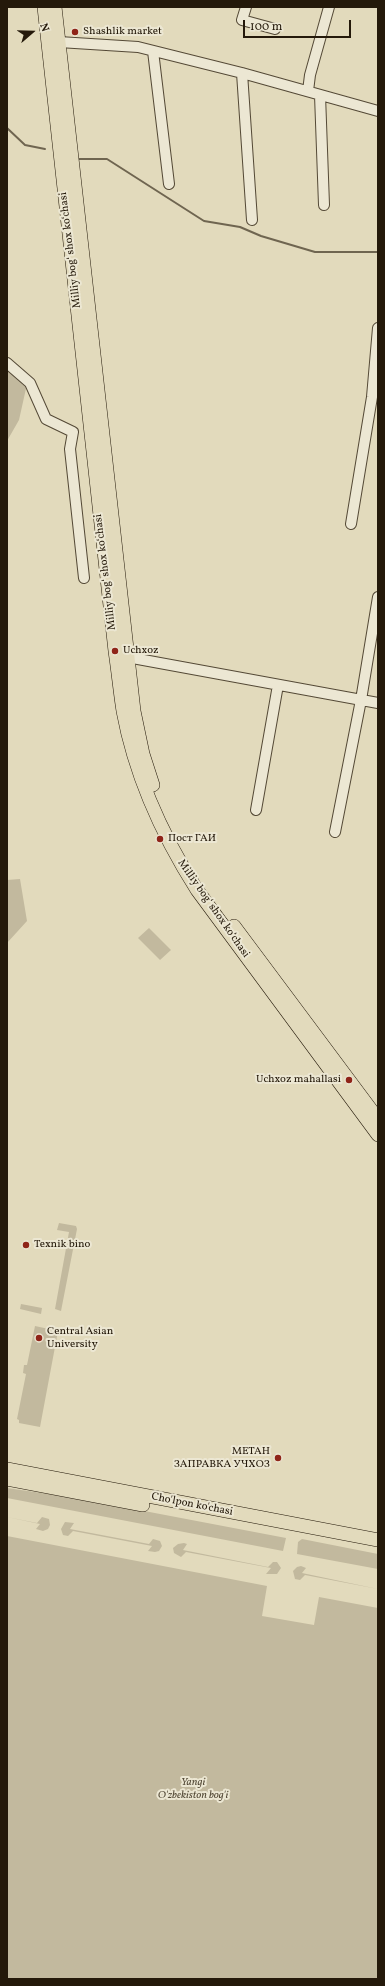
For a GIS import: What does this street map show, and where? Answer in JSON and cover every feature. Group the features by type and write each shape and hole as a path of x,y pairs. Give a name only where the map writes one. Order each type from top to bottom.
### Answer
{"main road":[{"name":"Milliy bog‘ shox ko‘chasi","path":"44,7 61,112 109,544 123,711 134,756 159,823 177,858 208,905 377,1133"},
{"name":"Milliy bog‘ shox ko‘chasi","path":"55,7 59,42 61,112"},
{"name":"Milliy bog‘ shox ko‘chasi","path":"73,219 90,433 127,657 134,711 143,754 157,796 182,850 222,909 378,1119"},
{"name":"Cho'lpon ko'chasi","path":"7,1469 378,1540"},
{"name":"Cho'lpon ko'chasi","path":"7,1479 378,1549"}],"street":[{"path":"246,7 242,20 275,29"},
{"path":"308,91 310,75 327,8"},
{"path":"59,42 138,48 153,51 242,73 378,111"},
{"path":"153,51 169,184"},
{"path":"242,73 252,220"},
{"path":"320,94 324,205"},
{"path":"351,524 372,397 378,328"},
{"path":"7,363 30,383 46,419 73,432 90,433"},
{"path":"73,432 70,449 84,578"},
{"path":"335,832 361,700 378,597"},
{"path":"127,657 378,703"},
{"path":"256,810 278,685"}],"green space":[{"path":"7,368 27,384 19,420 7,441"},
{"path":"20,879 27,921 7,943 7,880"},
{"path":"149,928 171,950 160,960 138,938"},
{"path":"59,1223 76,1226 77,1229 61,1311 55,1309 69,1232 57,1230"},
{"path":"21,1304 42,1308 41,1314 20,1309"},
{"path":"35,1326 58,1331 40,1427 19,1423 19,1420 17,1419 26,1374 23,1373 24,1365 27,1365"},
{"path":"7,1488 76,1498 286,1538 283,1551 7,1498"},
{"path":"7,1517 37,1523 42,1517 49,1519 50,1525 48,1529 43,1531 36,1529 40,1524"},
{"path":"65,1522 74,1523 70,1529 149,1544 153,1539 160,1541 162,1546 159,1551 155,1552 148,1551 152,1546 73,1531 68,1536 63,1535 61,1529"},
{"name":"Yangi O'zbekiston bog'i","path":"7,1536 267,1586 262,1616 314,1625 319,1597 378,1608 378,1979 7,1979"},
{"path":"302,1539 378,1554 378,1569 297,1554 298,1542"},
{"path":"178,1544 187,1544 183,1550 268,1567 273,1562 277,1562 281,1568 277,1574 266,1574 271,1568 186,1552 181,1557 174,1553 173,1548"},
{"path":"301,1566 306,1568 302,1573 378,1589 305,1575 300,1580 295,1579 293,1571 297,1567"}],"waterway":[{"path":"7,128 25,145 45,149"},
{"path":"79,159 107,159 204,221 240,227 261,236 315,252 378,252"}],"place":[{"name":"Shashlik market","path":"75,32"},
{"name":"Uchxoz","path":"115,651"},
{"name":"Пост ГАИ","path":"160,839"},
{"name":"Uchxoz mahallasi","path":"349,1080"},
{"name":"Texnik bino","path":"26,1245"},
{"name":"Central Asian University","path":"39,1338"},
{"name":"МЕТАН ЗАПРАВКА УЧХОЗ","path":"278,1458"}]}
